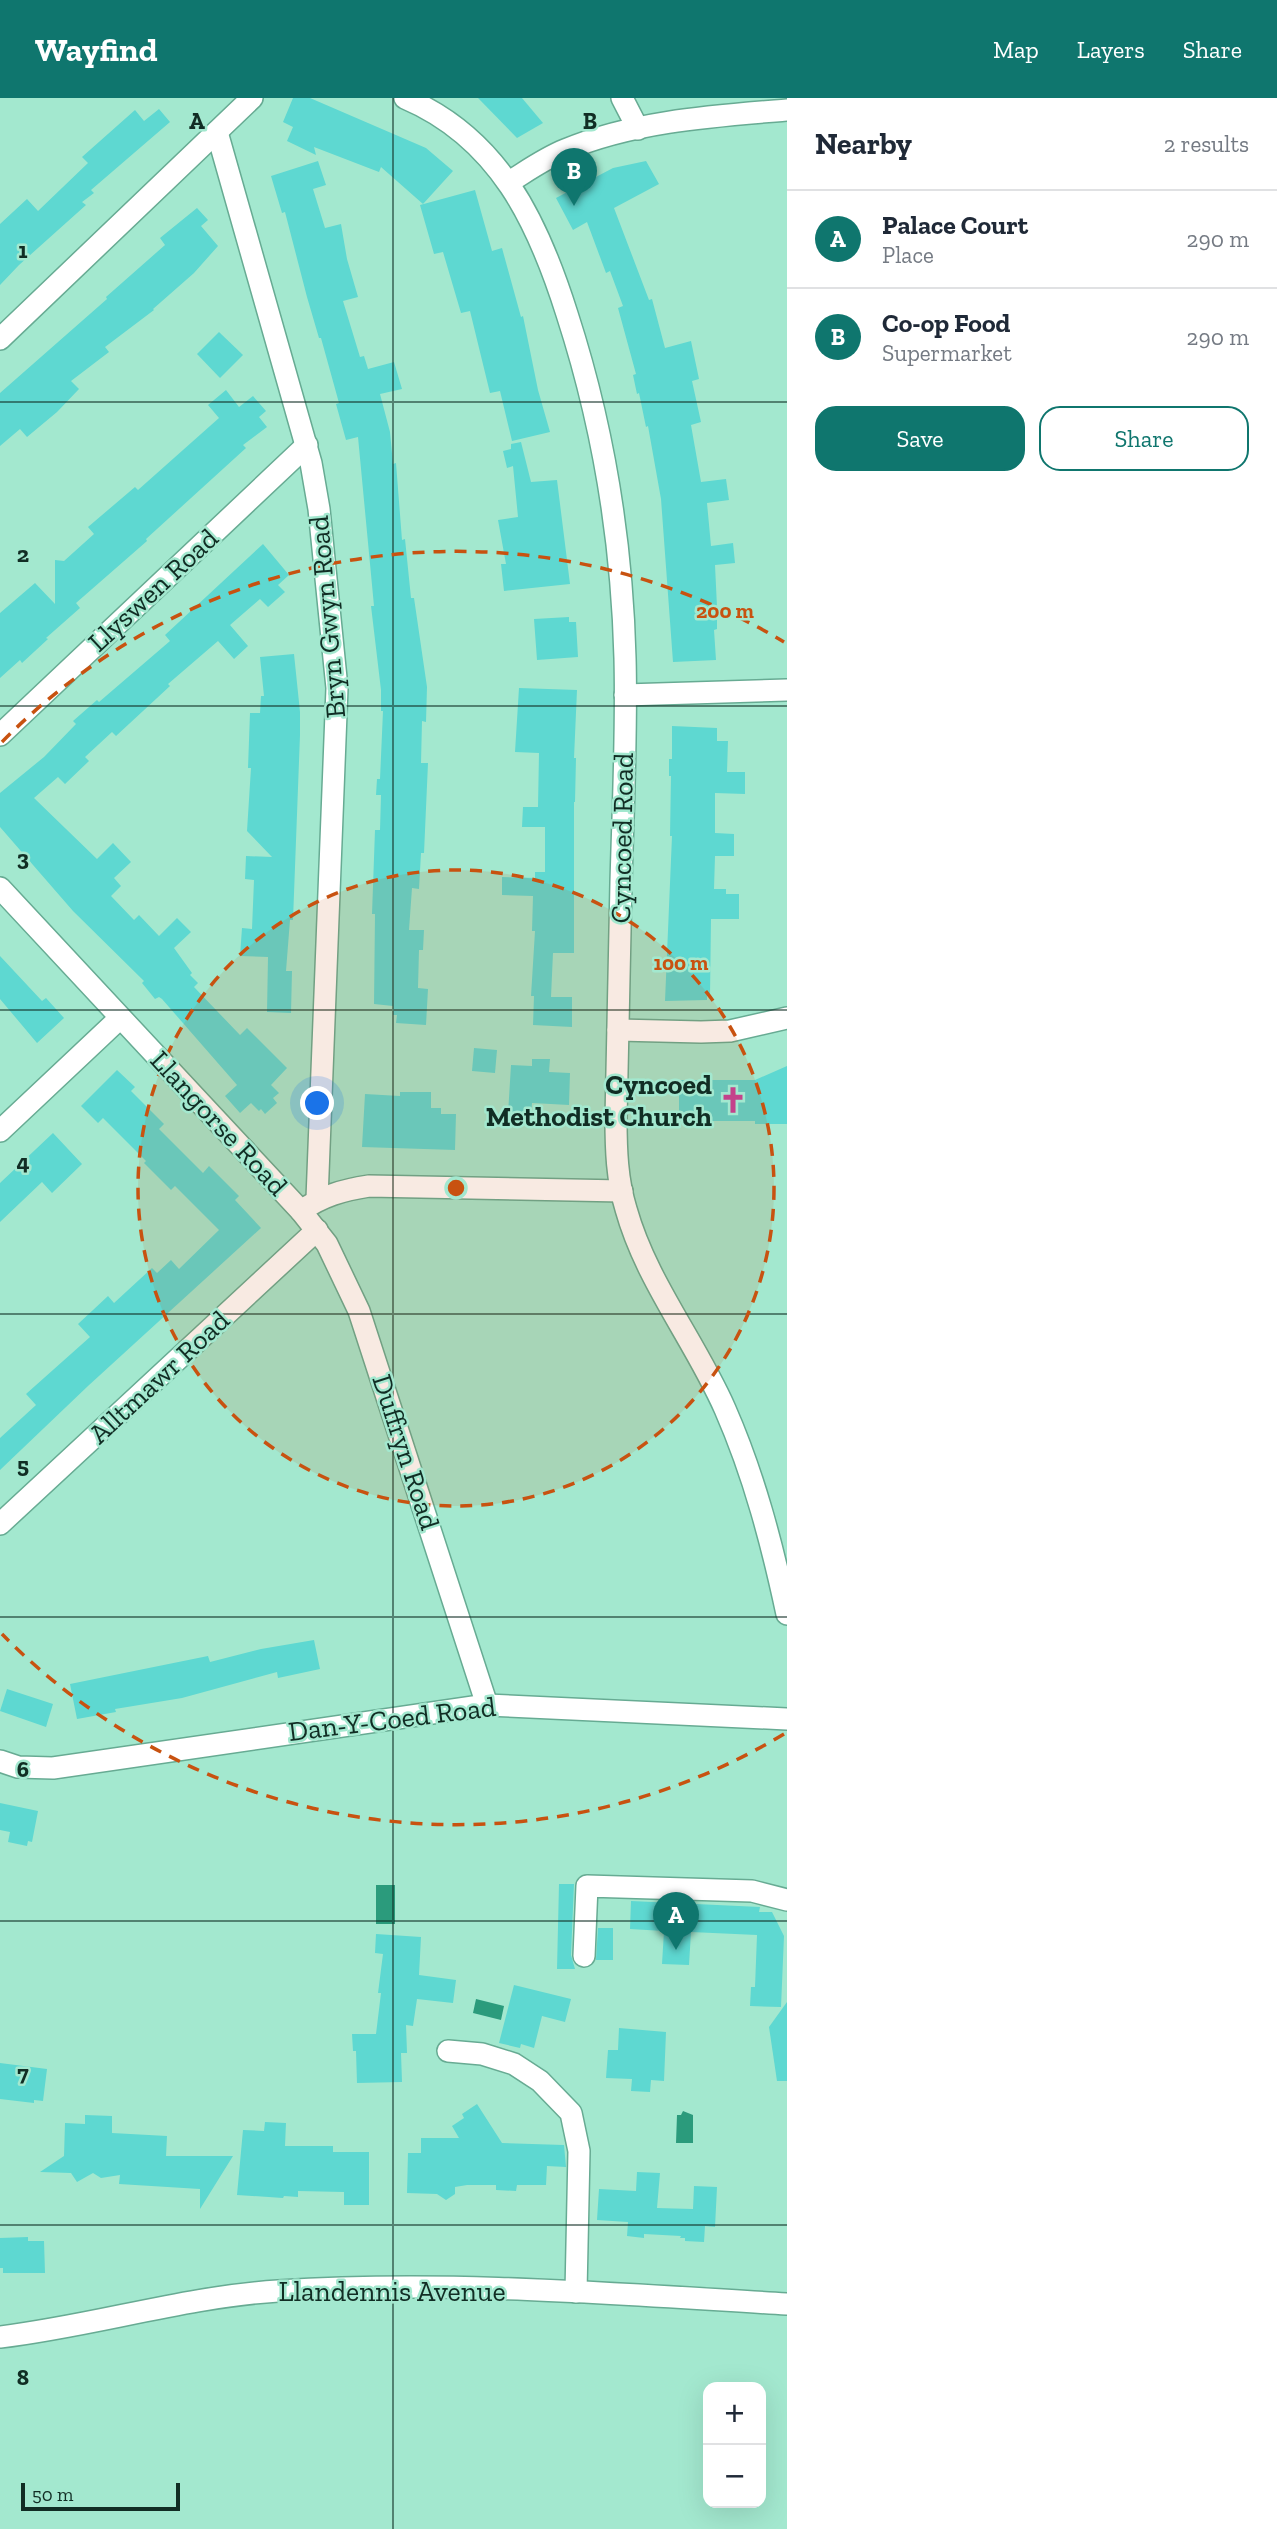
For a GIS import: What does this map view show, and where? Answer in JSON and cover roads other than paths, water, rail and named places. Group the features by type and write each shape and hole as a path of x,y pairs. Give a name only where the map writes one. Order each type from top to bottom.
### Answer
{"street":[{"path":"0,339 252,98"},
{"name":"Cyncoed Road","path":"405,98 453,124 475,143 509,182 537,233 553,272 576,342 596,417 614,521 625,695 615,1119 622,1191 633,1231 646,1262 710,1376 742,1450 769,1535 787,1614"},
{"path":"622,98 638,129"},
{"path":"509,182 562,150 587,141 638,129 787,110"},
{"name":"Bryn Gwyn Road","path":"217,132 307,445 319,509 337,688 309,1205"},
{"name":"Llyswen Road","path":"0,735 307,445"},
{"path":"625,695 787,690"},
{"name":"Llangorse Road","path":"0,888 120,1018 309,1205 351,1189 369,1186 622,1191"},
{"path":"0,1131 120,1018"},
{"path":"618,1030 730,1031 787,1018"},
{"name":"Duffryn Road","path":"309,1205 317,1230 345,1277 371,1343 487,1705"},
{"name":"Alltmawr Road","path":"0,1524 317,1230"},
{"name":"Dan-Y-Coed Road","path":"0,1761 18,1767 53,1768 487,1705 787,1719"},
{"path":"583,1956 587,1886 752,1891 787,1900"},
{"path":"448,2051 482,2054 514,2064 540,2081 571,2113 579,2151 576,2292"},
{"name":"Llandennis Avenue","path":"0,2337 232,2295 277,2291 409,2287 576,2292 787,2304"}],"place":[{"name":"Co-op Food","path":"574,206"},
{"name":"Cyncoed Methodist Church","path":"733,1100"},
{"name":"Palace Court","path":"676,1950"}]}
